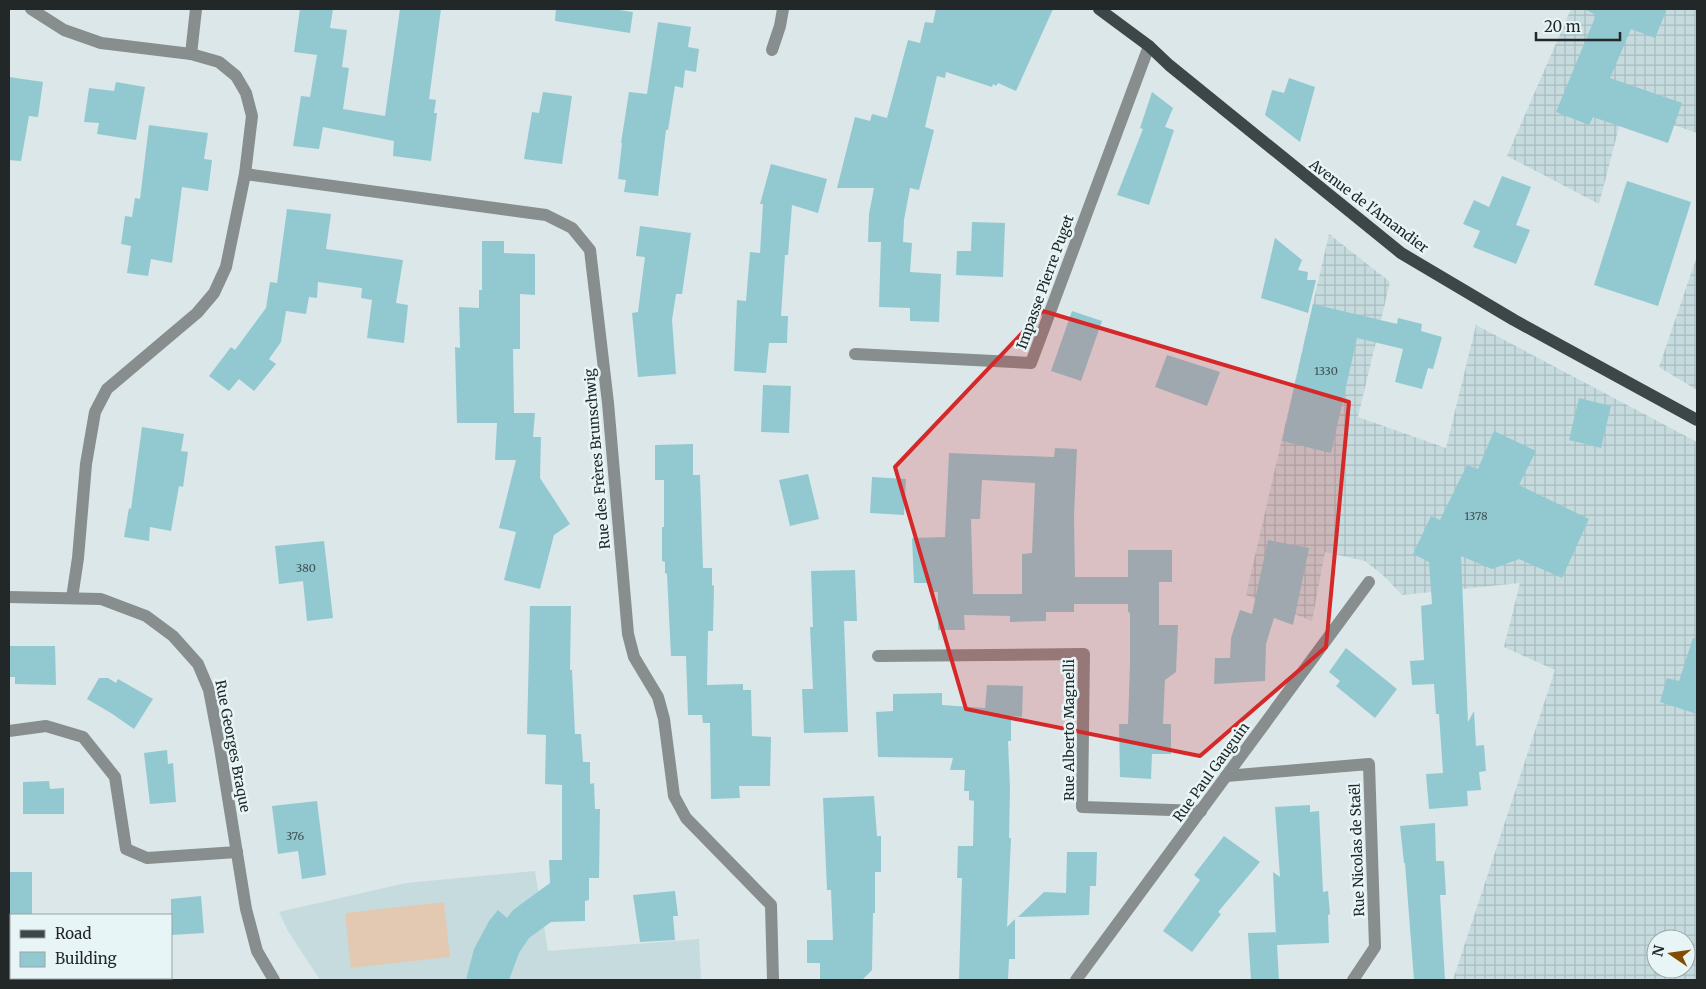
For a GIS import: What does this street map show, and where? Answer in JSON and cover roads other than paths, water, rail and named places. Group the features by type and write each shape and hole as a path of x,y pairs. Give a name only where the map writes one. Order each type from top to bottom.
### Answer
{"main road":[{"name":"Avenue de l'Amandier","path":"1099,9 1149,46 1192,84 1401,253 1521,324 1697,420"}],"street":[{"path":"31,9 64,30 101,43 191,54 219,62 236,76 246,93 252,116 245,174 226,267 214,293 197,313 106,390 95,412 86,464 78,558 72,598"},
{"path":"191,54 196,9"},
{"path":"772,50 780,26 783,9"},
{"name":"Impasse Pierre Puget","path":"855,354 1031,363 1149,46"},
{"name":"Rue des Frères Brunschwig","path":"245,174 546,215 572,228 590,250 608,403 628,634 634,657 658,697 664,719 674,796 686,818 771,905 773,980"},
{"name":"Rue Paul Gauguin","path":"1076,980 1369,582"},
{"name":"Rue Georges Braque","path":"9,597 101,599 146,616 174,636 198,664 211,700 246,909 257,951 274,980"},
{"name":"Rue Alberto Magnelli","path":"878,656 1084,654 1082,807 1201,811"},
{"path":"9,731 46,726 83,737 115,777 126,849 147,858 237,852"},
{"name":"Rue Nicolas de Staël","path":"1226,776 1369,764 1375,946 1353,980"}]}
